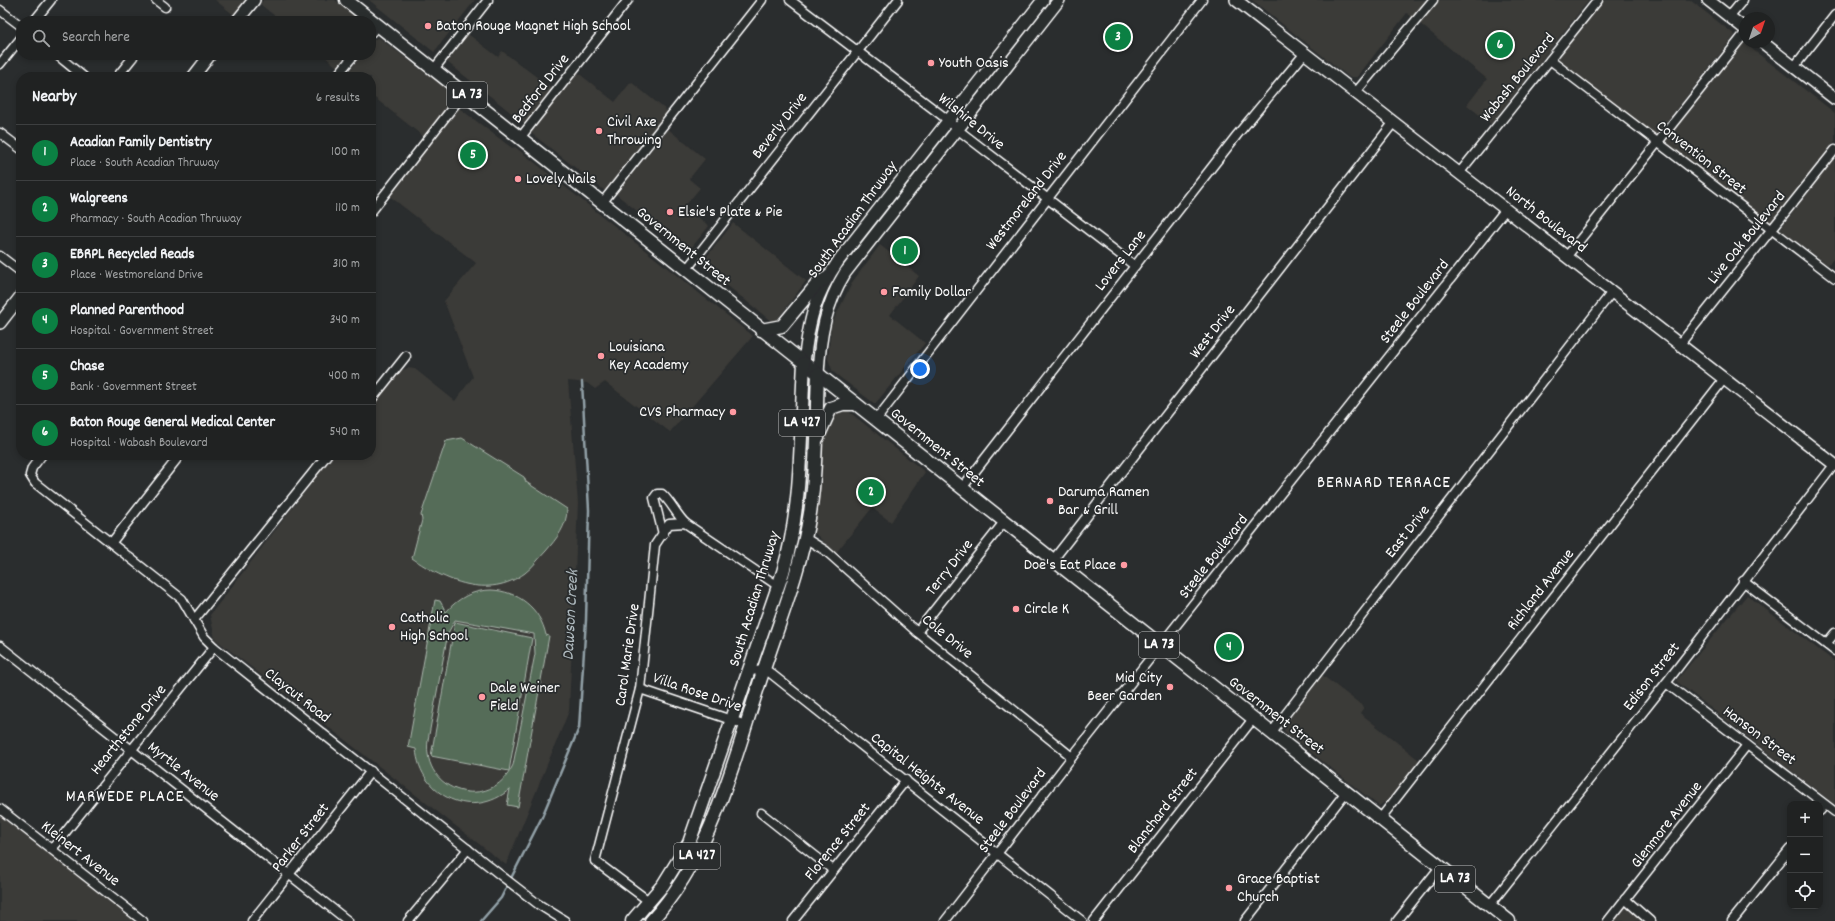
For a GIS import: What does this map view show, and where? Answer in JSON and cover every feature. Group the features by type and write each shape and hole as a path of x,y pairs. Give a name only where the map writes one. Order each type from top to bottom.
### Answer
{"main road":[{"path":"241,16 254,0"},
{"name":"Government Street","path":"346,0 361,16"},
{"name":"South Acadian Thruway","path":"632,921 650,902 674,870 689,843 750,670 789,552 797,502 804,363 812,314 827,278 864,226 1043,0"},
{"name":"South Acadian Thruway","path":"651,921 681,884 702,846 724,790 791,588 805,538 811,503 818,374 823,324 837,285 852,262 1059,0"},
{"name":"North Boulevard","path":"1236,0 1460,172 1835,465"},
{"path":"1708,0 1739,24"},
{"name":"Government Street","path":"376,30 434,69 761,330 1509,921"},
{"path":"1770,48 1835,99"},
{"path":"197,72 206,60"},
{"path":"761,330 782,326 817,284 827,278"},
{"path":"0,323 16,302"},
{"path":"815,446 831,408 842,404 856,404"}],"street":[{"path":"38,16 51,0"},
{"path":"156,0 165,7"},
{"path":"434,69 488,0"},
{"name":"Bedford Drive","path":"520,138 628,0"},
{"path":"602,203 762,0"},
{"name":"Wilshire Drive","path":"790,0 856,52 948,120 957,129 1135,266"},
{"name":"Beverly Drive","path":"686,270 898,0"},
{"name":"Westmoreland Drive","path":"876,420 1202,0"},
{"path":"1356,92 1433,0"},
{"name":"Wabash Boulevard","path":"1460,172 1598,0"},
{"path":"1730,17 1743,0"},
{"path":"0,10 16,22"},
{"path":"1794,67 1835,15"},
{"path":"1567,256 1739,41"},
{"path":"0,64 16,44"},
{"name":"Lovers Lane","path":"962,488 1237,135 1305,53"},
{"path":"63,60 78,72"},
{"path":"121,72 131,60"},
{"path":"340,72 350,60"},
{"name":"Convention Street","path":"1550,60 1835,278"},
{"path":"376,206 464,93"},
{"name":"West Drive","path":"1053,560 1394,122"},
{"path":"0,133 16,145"},
{"name":"Live Oak Boulevard","path":"1680,344 1835,150"},
{"name":"Steele Boulevard","path":"945,921 1072,757 1506,209"},
{"path":"0,256 16,268"},
{"name":"East Drive","path":"1271,733 1612,292"},
{"path":"376,394 406,356"},
{"name":"Richland Avenue","path":"1380,819 1724,379"},
{"name":"Claycut Road","path":"38,460 32,468 30,475 35,483 112,542 182,599 204,637 214,647 499,874 564,921"},
{"path":"112,542 176,460"},
{"path":"194,620 323,460"},
{"name":"Edison Street","path":"1489,906 1666,683 1743,581 1835,465"},
{"path":"662,534 654,505 654,498 657,494 662,494 666,498 676,515 685,523 778,586"},
{"name":"Terry Drive","path":"918,632 1004,522"},
{"name":"Carol Marie Drive","path":"650,902 595,861 640,689 655,545 669,524 685,523"},
{"name":"Cole Drive","path":"805,538 826,551 918,632 1072,757"},
{"path":"1743,581 1835,651"},
{"path":"1826,644 1835,633"},
{"name":"Myrtle Avenue","path":"0,646 348,921"},
{"name":"Hearthstone Drive","path":"52,849 214,647"},
{"name":"Capital Heights Avenue","path":"750,670 768,672 1082,921"},
{"name":"Hanson Street","path":"1666,683 1835,812"},
{"name":"Villa Rose Drive","path":"640,689 746,725"},
{"name":"Blanchard Street","path":"1094,921 1253,719"},
{"name":"Glenmore Avenue","path":"1608,921 1748,745"},
{"name":"Parker Street","path":"252,921 371,772"},
{"name":"Florence Street","path":"793,921 906,780"},
{"path":"1245,921 1346,792"},
{"path":"1823,808 1826,804"},
{"name":"Kleinert Avenue","path":"0,809 143,921"},
{"path":"761,813 833,870"},
{"path":"408,921 468,849"},
{"path":"1732,921 1787,853"},
{"path":"1397,921 1440,867"},
{"path":"1626,900 1650,921"}],"shaded area":[{"path":"215,0 245,0 234,15"},
{"path":"263,0 335,0 356,16 275,16 260,4"},
{"name":"Baton Rouge Magnet High School","path":"369,0 475,0 434,52"},
{"path":"1252,0 1589,0 1491,124 1467,105 1487,79 1407,13 1357,77 1349,77"},
{"path":"1603,0 1690,0 1735,35 1656,135 1557,60"},
{"path":"468,34 498,57 502,51 554,90 524,123 447,62"},
{"path":"378,37 456,96 424,137 376,99 376,72 348,72 357,60 376,60 376,38"},
{"path":"1739,47 1751,48 1835,113 1835,141 1770,224 1664,142"},
{"path":"329,60 344,60 338,68"},
{"path":"577,72 615,102 631,82 676,118 605,191 531,133"},
{"name":"Catholic High School","path":"459,108 512,148 515,147 753,336 670,432 605,382 595,389 587,383 568,381 578,503 569,711 506,865 215,639 210,615 329,460 376,460 376,401 400,371 408,368 415,369 455,401 473,377 444,301 476,263 388,195"},
{"path":"668,129 705,159 689,179 700,188 685,206 709,226 688,252 616,194"},
{"path":"1835,158 1835,257 1828,265 1780,229"},
{"path":"733,223 806,281 777,320 772,322 701,264"},
{"path":"880,245 919,276 890,315 925,343 875,404 833,372 828,359 831,325 853,281"},
{"path":"843,407 925,472 891,522 872,508 835,554 812,530 821,447 831,415"},
{"path":"1747,595 1835,662 1835,805 1676,681"},
{"path":"1322,675 1364,707 1360,713 1419,760 1393,796 1379,806 1284,731 1288,716"},
{"path":"0,809 143,921 0,921"},
{"path":"1625,899 1650,921 1608,921"}],"green space":[{"path":"462,438 524,477 526,482 567,509 567,515 561,532 525,573 511,581 496,585 482,586 467,584 438,574 412,558 422,520 421,515 446,441"},
{"path":"484,590 501,591 519,598 533,609 543,625 546,635 549,636 518,807 507,805 510,789 496,798 480,803 465,803 451,799 438,791 427,780 420,766 416,749 408,747 435,600 440,601 446,612 466,596","holes":["455,620 534,634 535,654 513,765 503,780 489,789 475,792 460,790 446,784 435,773 429,758 428,740 448,633"]},
{"name":"Dale Weiner Field","path":"455,622 532,638 509,771 431,756"}],"waterway":[{"name":"Dawson Creek","path":"481,921 501,898 542,817 579,728 586,620 589,510 582,382"}],"place":[{"name":"Baton Rouge Magnet High School","path":"428,26"},
{"name":"EBRPL Recycled Reads","path":"1118,37"},
{"name":"Baton Rouge General Medical Center","path":"1500,45"},
{"name":"Youth Oasis","path":"931,63"},
{"name":"Civil Axe Throwing","path":"599,131"},
{"name":"Chase","path":"473,155"},
{"name":"Lovely Nails","path":"518,179"},
{"name":"Elsie's Plate & Pie","path":"670,212"},
{"name":"Acadian Family Dentistry","path":"905,251"},
{"name":"Family Dollar","path":"884,292"},
{"name":"Louisiana Key Academy","path":"601,356"},
{"name":"CVS Pharmacy","path":"733,412"},
{"name":"Walgreens","path":"871,492"},
{"name":"Daruma Ramen Bar & Grill","path":"1050,501"},
{"name":"Doe's Eat Place","path":"1124,565"},
{"name":"Circle K","path":"1016,609"},
{"name":"Catholic High School","path":"392,627"},
{"name":"Planned Parenthood","path":"1229,647"},
{"name":"Mid City Beer Garden","path":"1170,687"},
{"name":"Dale Weiner Field","path":"482,697"},
{"name":"Grace Baptist Church","path":"1229,888"}],"district":[{"name":"BERNARD TERRACE","path":"1384,484"},
{"name":"MARWEDE PLACE","path":"125,798"}]}
